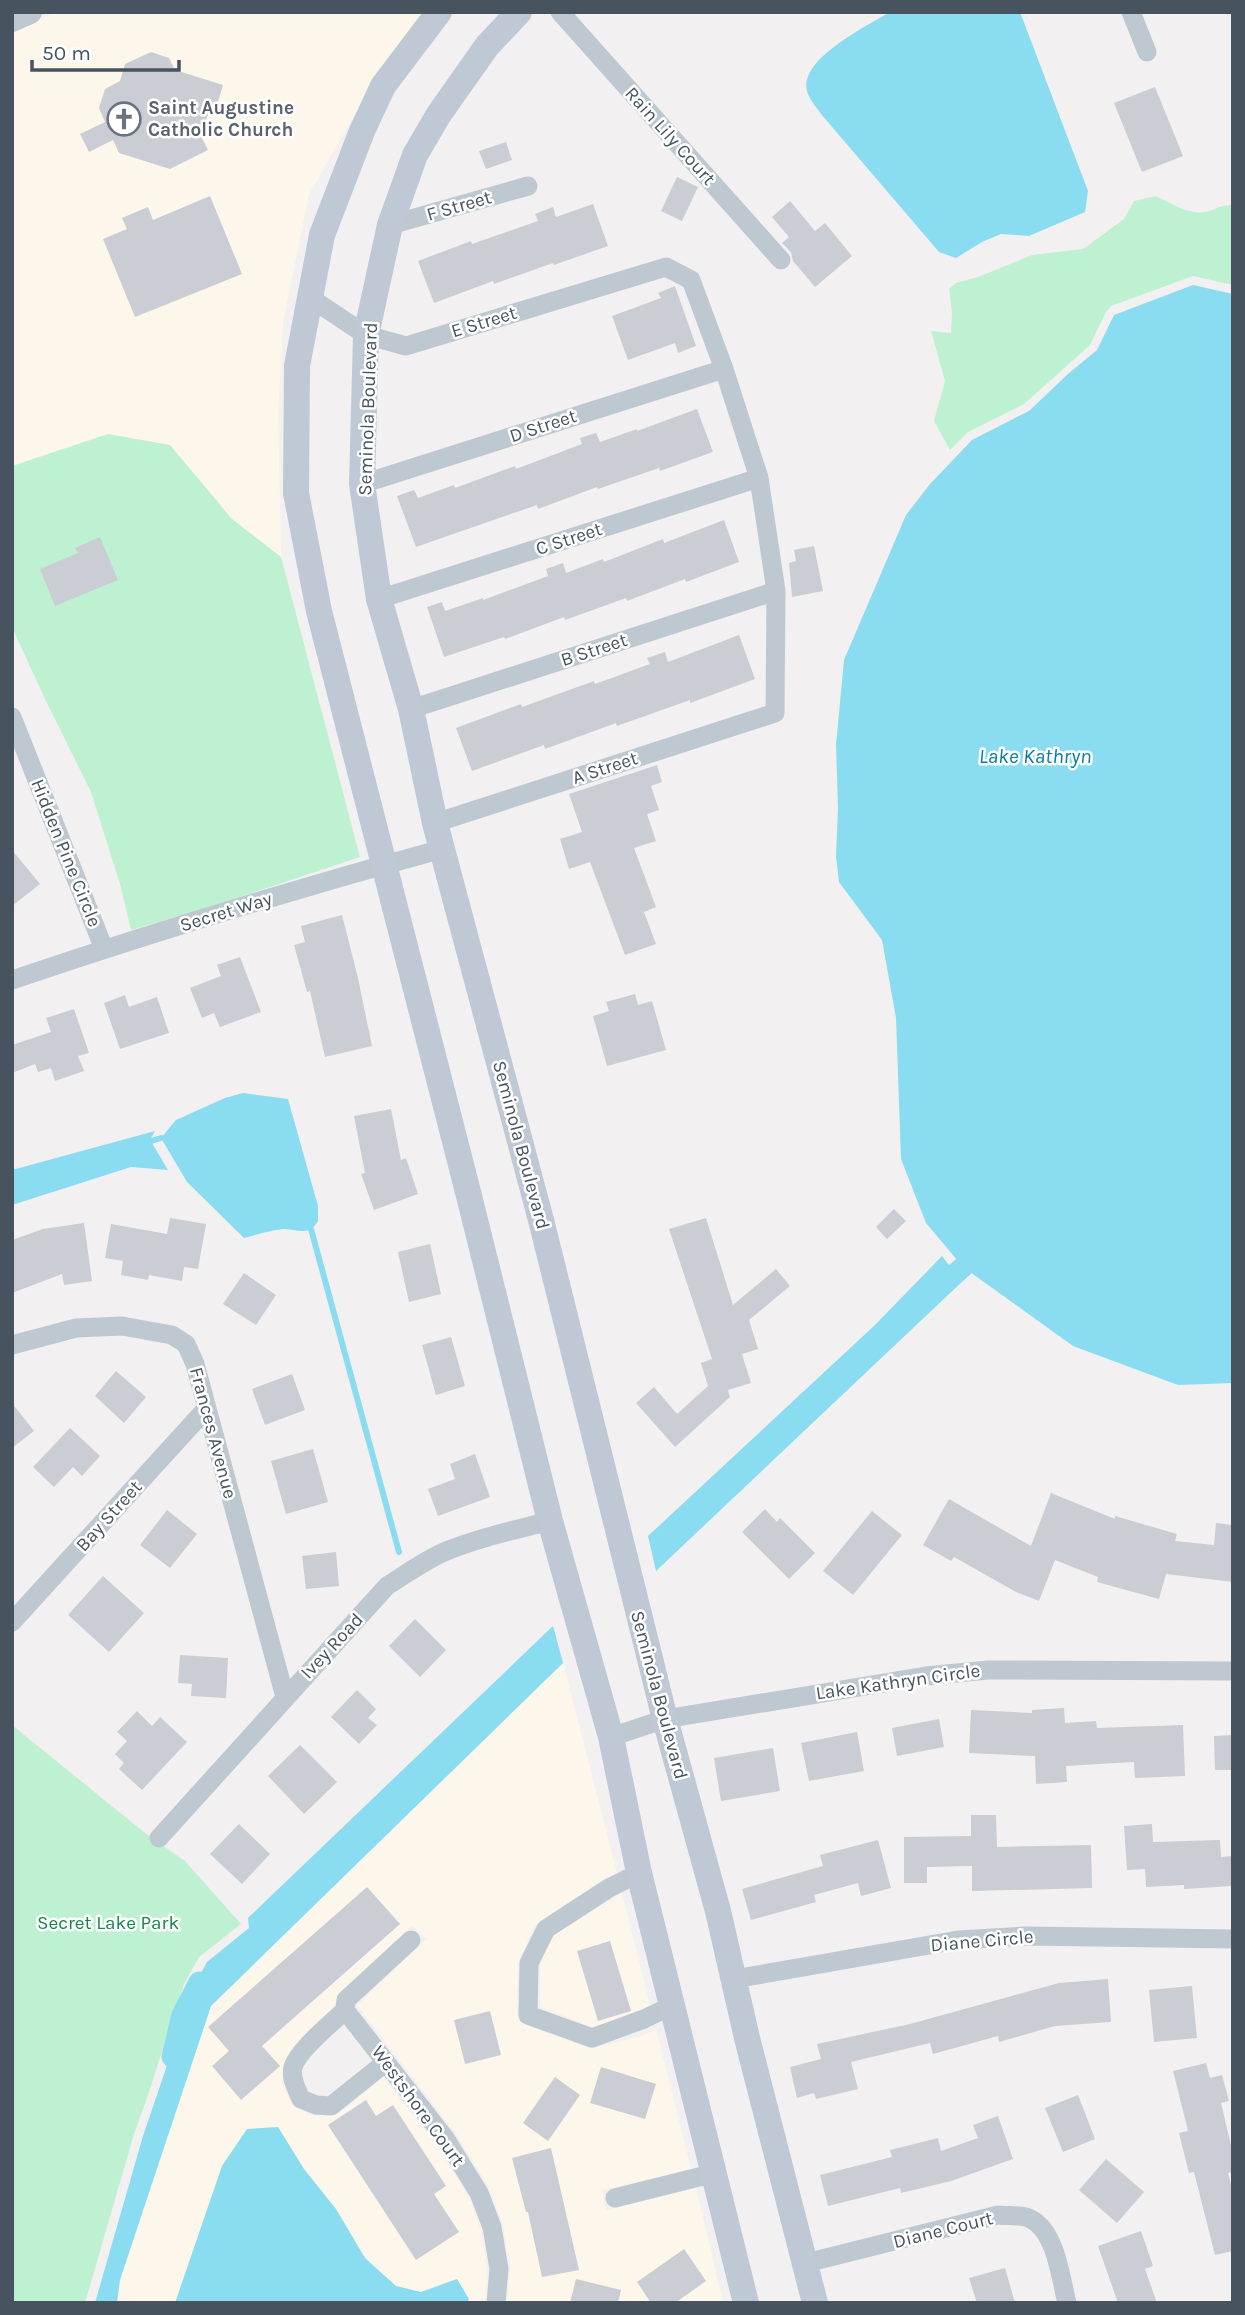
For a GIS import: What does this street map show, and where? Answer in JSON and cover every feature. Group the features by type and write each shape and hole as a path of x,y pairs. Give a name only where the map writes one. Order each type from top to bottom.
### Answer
{"main road":[{"path":"439,12 383,86 362,131 322,235 297,366 296,493 318,611 550,1521 611,1737 639,1873 746,2303"},
{"name":"Seminola Boulevard","path":"519,12 487,46 439,114 415,155 390,225 366,335 362,484 379,599 411,709 435,823 544,1233 665,1719 718,1911 815,2303"}],"street":[{"path":"12,20 30,12"},
{"name":"Rain Lily Court","path":"560,12 781,260"},
{"path":"1131,12 1147,52"},
{"name":"F Street","path":"390,225 528,186"},
{"name":"E Street","path":"309,297 366,335 406,345 666,267 691,280 723,369"},
{"path":"723,369 759,478 776,591"},
{"name":"D Street","path":"362,484 723,369"},
{"name":"C Street","path":"379,599 759,478"},
{"name":"B Street","path":"411,709 776,591"},
{"name":"A Street","path":"435,823 775,713 776,591"},
{"name":"Hidden Pine Circle","path":"12,717 104,949"},
{"name":"Secret Way","path":"12,980 104,949 442,849"},
{"name":"Frances Avenue","path":"12,1345 76,1328 122,1326 172,1335 186,1344 195,1364 285,1697"},
{"name":"Bay Street","path":"12,1622 206,1409"},
{"name":"Ivey Road","path":"159,1838 387,1586 416,1566 466,1544 550,1521"},
{"name":"Lake Kathryn Circle","path":"611,1737 665,1719 926,1676 988,1670 1233,1671"},
{"path":"639,1873 545,1929 529,1964 528,2015 592,2038 673,2005"},
{"name":"Diane Circle","path":"734,1979 958,1940 1026,1936 1233,1939"},
{"path":"386,2062 331,2106 316,2105 301,2099 294,2082 293,2068 303,2053 345,2010 346,2000 411,1940"},
{"name":"Westshore Court","path":"345,2010 445,2138 479,2193 492,2227 497,2255 499,2269 496,2303"},
{"path":"615,2197 715,2173"},
{"name":"Diane Court","path":"806,2263 998,2215 1025,2217 1038,2224 1053,2245 1067,2303"}],"shaded area":[{"path":"57,12 423,12 351,121 309,194 283,322 278,414 281,557 232,519 170,445 108,434 12,466 12,30"},
{"path":"563,1663 617,1873 600,1881 535,1925 518,1964 517,2015 524,2024 588,2048 645,2035 656,2029 691,2169 602,2190 606,2210 696,2188 723,2303 507,2303 510,2268 503,2225 490,2189 455,2132 357,2005 427,1939 412,1925 339,1993 334,2006 295,2046 284,2063 282,2083 296,2108 311,2115 329,2116 350,2105 383,2077 436,2144 469,2198 481,2231 487,2270 485,2303 467,2303 469,2299 457,2279 421,2292 396,2286 365,2258 336,2209 304,2169 278,2127 247,2129 222,2166 175,2303 117,2303 120,2280 211,2006"},
{"path":"622,1893 651,2009 594,2027 540,2007 540,1965 554,1935"}],"green space":[{"path":"1156,196 1192,212 1205,212 1233,205 1233,285 1193,276 1111,306 1090,345 1024,404 968,432 950,450 934,421 945,381 931,331 951,333 949,289 956,283 1032,255 1083,249 1124,219 1134,201"},
{"path":"108,434 170,445 232,519 281,557 360,857 131,930 120,884 91,792 12,627 12,466"},
{"name":"Secret Lake Park","path":"12,1725 145,1833 185,1861 241,1924 199,1957 184,1984 134,2134 85,2303 12,2303"}],"water":[{"path":"890,12 1020,12 1088,191 1085,212 1029,236 1001,234 956,258 939,252 821,114 807,91 807,79 813,67 824,56"},
{"name":"Lake Kathryn","path":"1193,285 1233,294 1233,1383 1178,1385 1073,1346 963,1267 926,1223 901,1159 896,1018 882,940 839,882 836,856 836,745 844,660 906,515 930,484 972,440 1029,411 1097,350 1114,315"},
{"path":"243,1093 288,1099 318,1206 318,1221 307,1231 283,1229 244,1238 187,1182 161,1138 176,1120"},
{"path":"155,1131 151,1138 152,1143 168,1170 131,1167 12,1205 12,1170"},
{"path":"942,1256 955,1273 965,1279 656,1571 648,1536 875,1325"},
{"path":"553,1626 563,1663 211,2006 120,2280 117,2303 95,2303 143,2136 194,1986 207,1962 249,1928 248,1918"},
{"path":"278,2127 304,2169 336,2209 365,2258 396,2286 421,2292 457,2279 469,2299 467,2303 175,2303 222,2166 247,2129"}],"building":[{"path":"151,52 169,58 175,70 223,85 218,102 211,105 201,136 208,150 170,169 119,153 113,140 89,152 80,134 105,122 99,108 105,89 120,81 125,64"},
{"path":"1155,87 1183,156 1142,172 1114,103"},
{"path":"506,142 512,160 486,169 479,151"},
{"path":"677,177 698,187 682,221 661,211"},
{"path":"210,196 242,274 135,317 103,239 127,229 122,218 148,207 153,220"},
{"path":"790,201 815,231 825,223 852,256 815,287 793,261 791,252 782,243 789,237 772,217"},
{"path":"593,204 608,246 494,284 493,281 434,303 418,261 471,241 472,244 538,221 535,214 553,207 556,217"},
{"path":"675,286 696,346 678,353 675,343 628,360 612,316 661,298 658,293"},
{"path":"697,409 713,452 660,471 659,468 598,489 597,487 538,509 537,505 416,547 397,496 414,490 418,498 454,485 455,488 582,444 580,438 596,433 600,442"},
{"path":"724,520 739,562 627,601 626,598 565,620 564,617 505,639 504,637 444,657 427,607 442,602 445,611 483,600 548,576 546,569 563,563 566,573 603,559 604,562 663,539 664,543"},
{"path":"100,537 118,580 55,606 40,569 78,553 75,548"},
{"path":"814,546 823,591 792,597 789,563 796,561 794,550"},
{"path":"739,635 755,679 690,703 690,700 617,726 616,723 545,749 544,745 472,771 456,728 521,704 522,707 650,664 647,658 665,652 668,662"},
{"path":"657,765 662,782 651,786 659,810 647,814 656,841 634,848 656,907 644,912 656,944 625,955 590,862 569,869 560,839 582,832 569,794"},
{"path":"12,850 40,884 12,906"},
{"path":"342,915 372,1046 325,1057 310,991 307,992 294,945 305,942 301,926"},
{"path":"240,957 261,1012 220,1027 214,1013 202,1018 190,988 221,976 217,965"},
{"path":"635,994 638,1005 652,1001 666,1050 607,1066 593,1016 609,1011 606,1002"},
{"path":"125,995 129,1007 157,997 169,1033 120,1049 104,1003"},
{"path":"74,1009 89,1053 78,1056 84,1071 55,1081 51,1068 38,1072 35,1064 12,1073 12,1045 51,1032 46,1018"},
{"path":"391,1109 401,1160 406,1158 418,1194 374,1210 361,1174 365,1173 354,1116"},
{"path":"894,1209 906,1221 887,1239 876,1227"},
{"path":"170,1218 206,1224 198,1269 184,1267 182,1281 149,1275 148,1280 121,1275 123,1261 105,1258 111,1224 167,1234"},
{"path":"706,1218 733,1305 776,1269 790,1286 749,1320 758,1349 742,1354 751,1383 728,1390 730,1397 675,1447 636,1403 654,1387 677,1414 708,1386 701,1363 712,1359 669,1229"},
{"path":"84,1223 92,1281 64,1285 62,1274 12,1293 12,1240 43,1229"},
{"path":"430,1244 441,1294 409,1302 398,1252"},
{"path":"244,1273 276,1295 256,1325 223,1304"},
{"path":"451,1337 465,1386 436,1395 422,1345"},
{"path":"116,1371 146,1397 124,1423 95,1396"},
{"path":"292,1374 305,1410 265,1425 252,1389"},
{"path":"12,1403 34,1431 12,1448"},
{"path":"70,1428 100,1456 82,1476 73,1467 54,1487 33,1467"},
{"path":"313,1449 328,1502 286,1514 271,1461"},
{"path":"475,1454 490,1497 438,1516 428,1489 455,1479 450,1464"},
{"path":"1051,1493 1115,1519 1115,1516 1177,1534 1175,1541 1214,1545 1216,1523 1233,1525 1233,1582 1166,1574 1159,1599 1097,1582 1098,1577 1055,1560 1039,1601 1016,1592 954,1557 951,1561 923,1545 949,1499 1031,1546"},
{"path":"765,1509 777,1522 780,1518 815,1553 789,1579 742,1532"},
{"path":"167,1510 197,1534 170,1568 140,1545"},
{"path":"872,1511 902,1535 853,1595 823,1571"},
{"path":"336,1552 339,1586 306,1589 302,1556"},
{"path":"103,1576 144,1613 109,1652 68,1615"},
{"path":"415,1619 446,1650 420,1677 389,1646"},
{"path":"180,1655 228,1658 226,1698 191,1696 192,1684 178,1683"},
{"path":"357,1690 376,1709 368,1718 377,1725 359,1744 331,1717"},
{"path":"1064,1708 1065,1723 1096,1721 1097,1728 1183,1725 1185,1776 1135,1778 1134,1762 1066,1766 1067,1782 1036,1784 1035,1756 969,1753 971,1710 1032,1713 1032,1710"},
{"path":"137,1711 152,1726 160,1717 187,1742 142,1790 119,1769 124,1763 115,1754 127,1741 117,1732"},
{"path":"939,1719 944,1747 897,1756 892,1728"},
{"path":"857,1732 864,1771 809,1781 801,1743"},
{"path":"1233,1735 1233,1770 1215,1770 1214,1736"},
{"path":"300,1745 337,1782 304,1814 268,1776"},
{"path":"773,1748 780,1791 721,1801 714,1758"},
{"path":"971,1815 996,1815 997,1847 1091,1845 1092,1888 972,1891 972,1866 927,1867 927,1883 904,1883 904,1837 971,1836"},
{"path":"239,1824 270,1854 242,1884 210,1854"},
{"path":"1152,1824 1153,1842 1220,1840 1221,1857 1233,1856 1233,1886 1184,1889 1184,1885 1146,1887 1145,1869 1127,1870 1124,1826"},
{"path":"878,1840 891,1888 861,1896 858,1883 814,1895 816,1902 751,1920 742,1889 823,1866 820,1855"},
{"path":"367,1887 400,1924 262,2046 280,2066 241,2100 212,2066 229,2051 208,2027"},
{"path":"610,1941 631,2011 598,2021 577,1951"},
{"path":"1108,1979 1111,2022 1055,2026 999,2042 998,2036 933,2054 930,2043 851,2062 858,2089 816,2099 814,2093 797,2098 790,2067 821,2059 817,2044 910,2024 1059,1983"},
{"path":"1192,1986 1197,2038 1154,2042 1149,1990"},
{"path":"490,2011 501,2055 465,2064 454,2020"},
{"path":"1206,2063 1210,2078 1222,2075 1229,2101 1221,2103 1233,2154 1233,2172 1228,2173 1233,2192 1233,2251 1215,2255 1194,2172 1189,2173 1179,2133 1188,2131 1173,2071"},
{"path":"601,2067 656,2084 645,2119 590,2103"},
{"path":"555,2077 580,2095 548,2141 523,2123"},
{"path":"1078,2095 1095,2139 1063,2152 1045,2108"},
{"path":"366,2100 376,2116 393,2105 446,2186 434,2194 459,2232 416,2260 328,2125"},
{"path":"998,2116 1013,2159 951,2181 901,2193 900,2188 828,2206 820,2175 892,2157 890,2150 938,2138 941,2151 978,2138 973,2125"},
{"path":"551,2148 579,2270 542,2277 528,2212 512,2158"},
{"path":"1106,2159 1144,2192 1117,2223 1079,2190"},
{"path":"1141,2231 1153,2266 1145,2269 1157,2303 1118,2303 1098,2246"},
{"path":"684,2249 706,2281 675,2303 651,2303 637,2282"},
{"path":"1005,2268 1015,2303 977,2303 969,2278"},
{"path":"576,2279 621,2290 618,2303 570,2303"}],"waterway":[{"path":"145,1143 161,1138"},
{"path":"311,1229 399,1552"},
{"path":"936,1290 963,1267"},
{"path":"172,2057 182,2015 199,1982"}],"place":[{"name":"Saint Augustine Catholic Church","path":"124,119"}]}
